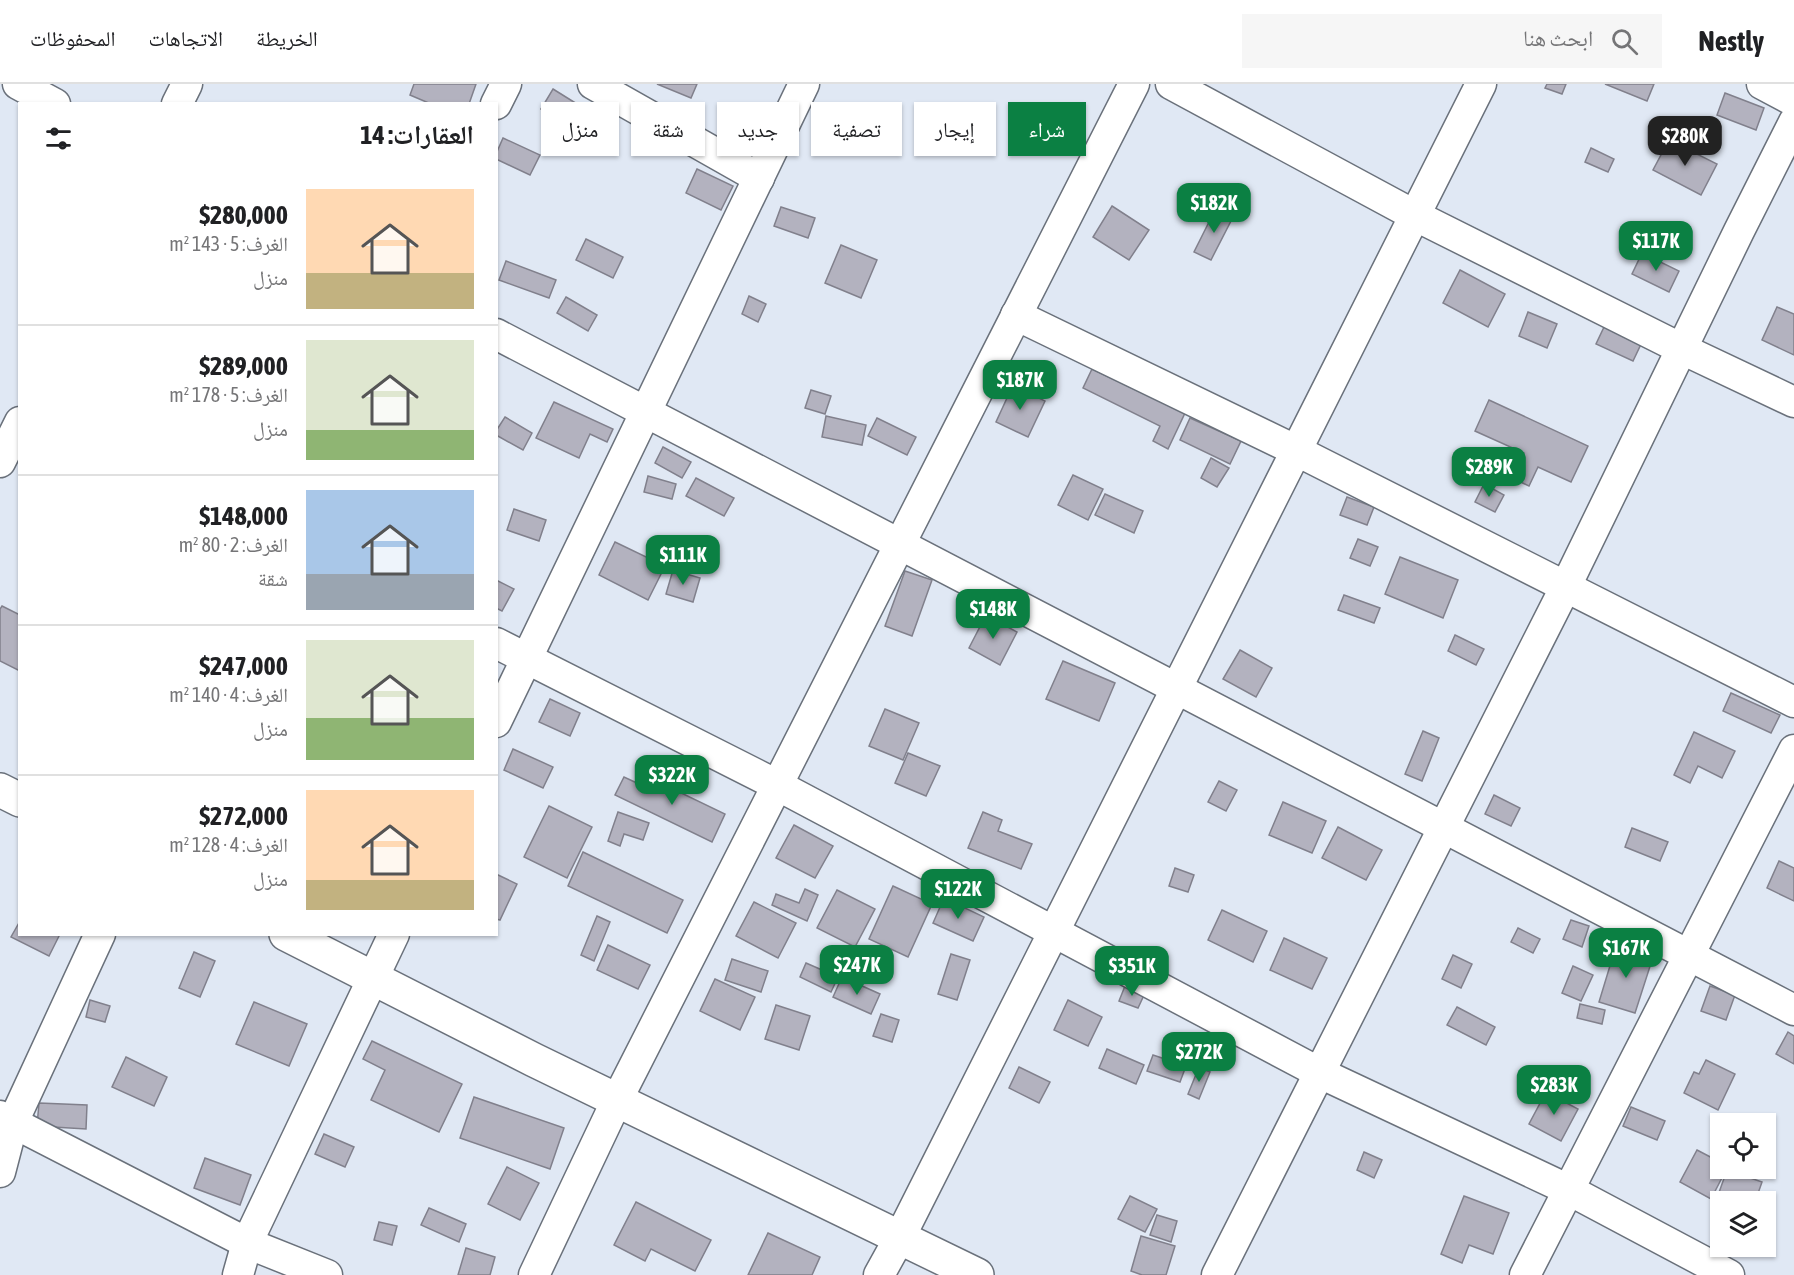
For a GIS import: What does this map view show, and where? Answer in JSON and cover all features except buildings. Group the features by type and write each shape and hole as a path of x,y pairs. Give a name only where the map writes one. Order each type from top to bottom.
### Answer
{"main road":[{"path":"0,790 18,799"},
{"path":"290,936 617,1100 977,1275"}],"street":[{"path":"18,84 51,102"},
{"path":"178,102 187,84"},
{"path":"497,102 506,84"},
{"path":"593,84 759,178"},
{"path":"498,718 804,84"},
{"path":"534,1275 617,1100 1134,84"},
{"path":"1171,84 1413,214 1794,402"},
{"path":"879,1275 1480,84"},
{"path":"1762,84 1794,100"},
{"path":"1217,1275 1566,586 1794,122"},
{"path":"1016,315 1295,450 1794,702"},
{"path":"498,335 1794,1010"},
{"path":"0,462 18,426"},
{"path":"498,644 777,785 1320,1073 1569,1190 1729,1275"},
{"path":"1525,1275 1794,750"},
{"path":"0,1172 7,1119 99,936"},
{"path":"238,1275 247,1243 393,936"},
{"path":"7,1119 247,1243 327,1275"}]}
